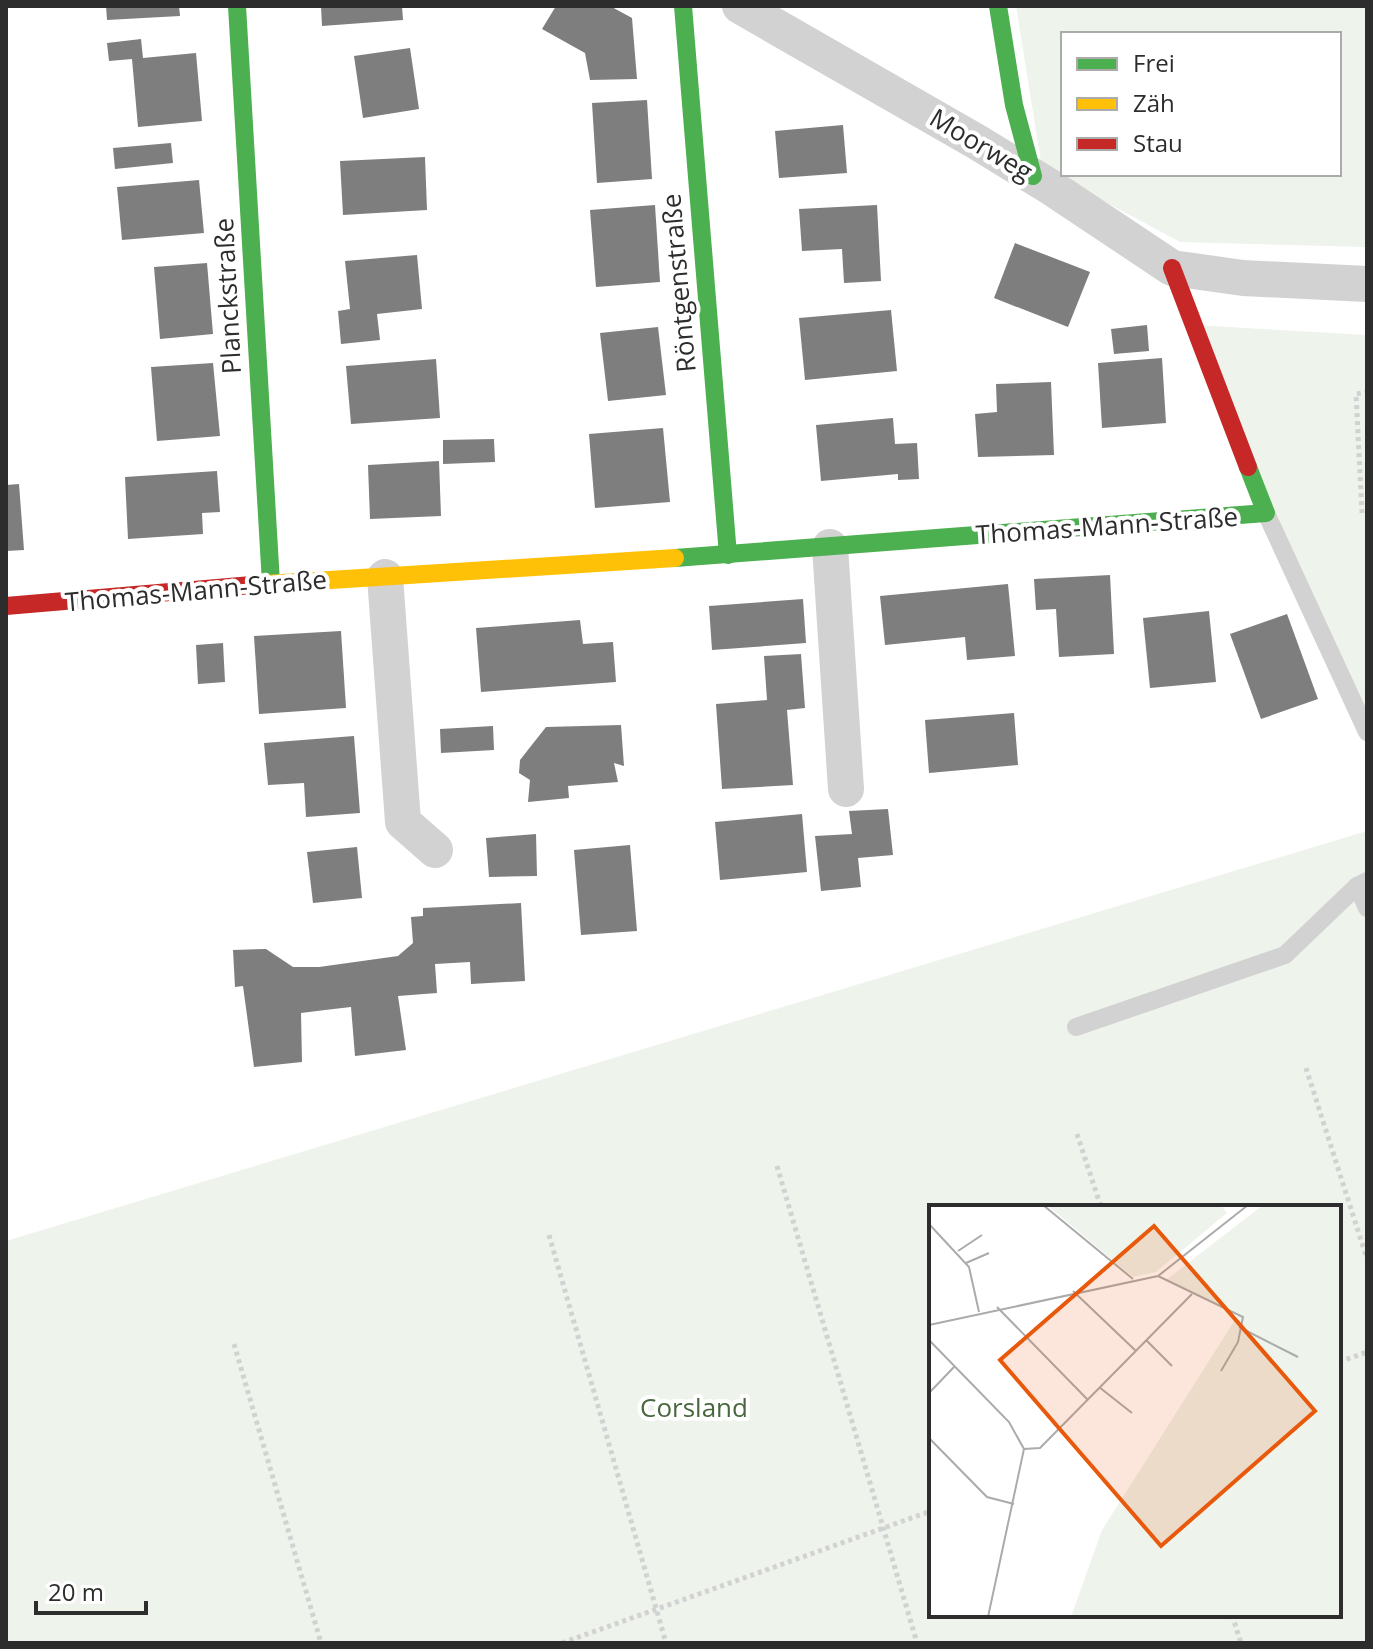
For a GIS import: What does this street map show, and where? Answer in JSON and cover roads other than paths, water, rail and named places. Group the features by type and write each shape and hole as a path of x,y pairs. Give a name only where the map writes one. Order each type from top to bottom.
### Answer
{"street":[{"name":"Planckstraße","path":"237,6 271,583"},
{"name":"Röntgenstraße","path":"683,6 728,555"},
{"name":"Moorweg","path":"740,6 977,142 1172,268 1243,278 1367,284"},
{"path":"998,6 1014,105 1033,176"},
{"path":"977,142 1014,105"},
{"name":"Thomas-Mann-Straße","path":"6,606 271,583 728,555 1266,513 1172,268"},
{"path":"830,547 846,789"},
{"path":"385,577 403,822 435,850"}],"lane":[{"path":"1266,513 1367,732"},
{"path":"1362,883 1367,908"},
{"path":"1076,1027 1285,955 1362,883"}],"park label":[{"name":"Corsland","path":"694,1408"}]}
